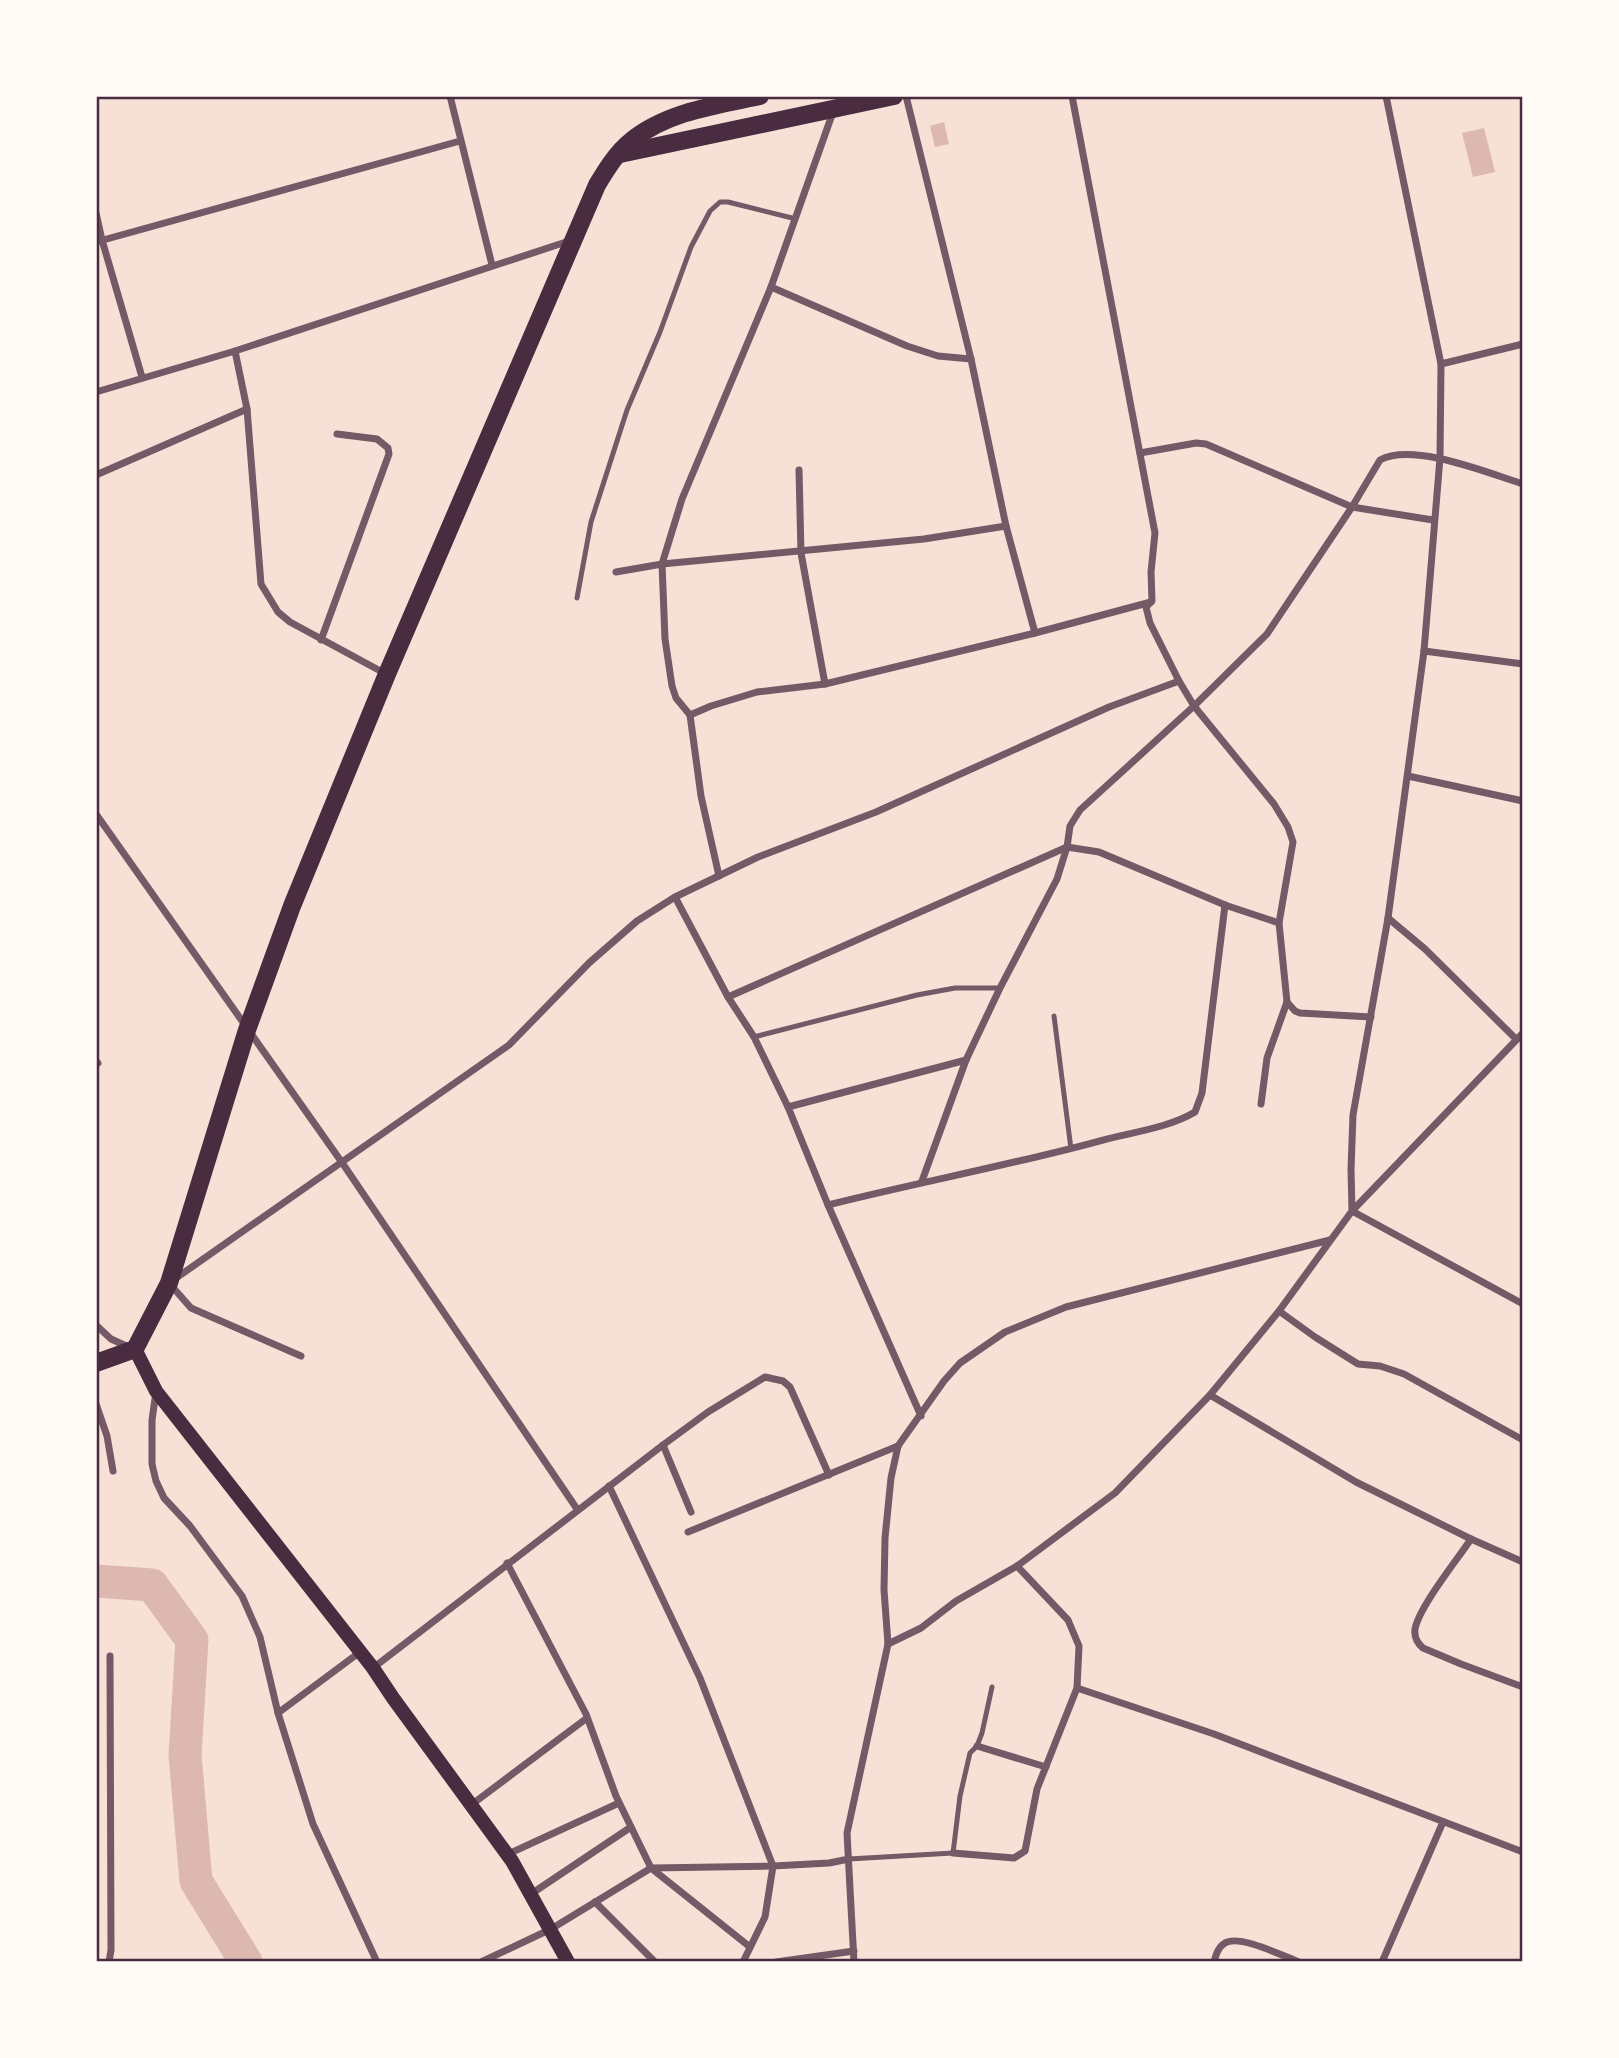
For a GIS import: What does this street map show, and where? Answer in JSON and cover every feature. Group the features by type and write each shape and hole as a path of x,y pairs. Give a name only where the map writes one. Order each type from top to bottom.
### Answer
{"main road":[{"path":"96,1363 135,1349 169,1283 247,1030 292,906 387,674 597,185 628,143 669,119 714,105 760,96"},
{"path":"620,154 894,96"},
{"path":"135,1349 156,1391 373,1668 507,1855 568,1962"}],"street":[{"path":"450,96 492,265"},
{"path":"906,96 971,359 1006,526 1035,633"},
{"path":"1072,96 1156,533 1151,572 1152,601 1146,607 1150,623 1194,706 1274,804 1288,827 1293,842 1279,923 1287,1002 1267,1058 1261,1104"},
{"path":"1352,1211 1350,1169 1353,1115 1388,918 1408,776 1424,652 1440,458 1441,364 1386,96"},
{"path":"719,876 701,796 690,715 676,698 672,686 665,639 662,564 682,499 771,287 834,109"},
{"path":"99,241 460,141"},
{"path":"96,213 99,241 142,377"},
{"path":"96,391 235,351 572,240"},
{"path":"771,287 907,346 938,355 971,359"},
{"path":"1441,364 1523,344"},
{"path":"235,351 247,408 261,584 278,612 290,622 387,674"},
{"path":"96,475 247,408"},
{"path":"321,640 389,454 388,448 377,439 338,434"},
{"path":"1140,453 1196,443 1206,444 1352,507 1433,520"},
{"path":"922,1181 966,1060 1057,879 1073,818 1267,634 1352,507 1380,460 1396,455 1440,458 1523,484"},
{"path":"799,470 801,553 825,684"},
{"path":"616,572 662,564 801,553 924,539 1006,526"},
{"path":"690,715 757,692 825,684 1035,633 1152,601"},
{"path":"1424,652 1523,664"},
{"path":"301,1356 191,1308 169,1283 343,1164 509,1045 589,963 638,921 675,897 758,857 876,812 1109,707 1179,681"},
{"path":"1408,776 1523,801"},
{"path":"96,814 343,1164 577,1508"},
{"path":"728,997 1067,847 1099,852 1225,905 1279,923"},
{"path":"675,897 728,997 754,1037 788,1107 921,1416"},
{"path":"828,1205 922,1181 1071,1149 1177,1120 1195,1112 1202,1093 1225,905"},
{"path":"1388,918 1425,949 1516,1040"},
{"path":"1287,1002 1295,1012 1300,1013 1371,1017"},
{"path":"888,1644 921,1628 956,1601 1017,1566 1115,1493 1210,1395 1279,1311 1352,1211 1523,1033"},
{"path":"788,1107 966,1060"},
{"path":"1352,1211 1523,1304"},
{"path":"854,1962 847,1833 888,1644 884,1590 886,1538 891,1478 898,1446 960,1363 1005,1332 1066,1307 1330,1240"},
{"path":"1279,1311 1358,1364 1397,1371 1523,1440"},
{"path":"96,1325 111,1339 135,1349"},
{"path":"373,1668 577,1508 741,1390 765,1377 783,1381 790,1387 828,1475"},
{"path":"156,1391 152,1420 152,1464 164,1498 190,1526 242,1596 260,1637 278,1713 313,1824 377,1962"},
{"path":"1210,1395 1356,1482 1523,1562"},
{"path":"96,1404 107,1436 113,1471"},
{"path":"663,1445 691,1512"},
{"path":"688,1532 898,1446"},
{"path":"609,1486 700,1678 772,1866 765,1917 743,1962"},
{"path":"1471,1539 1423,1610 1415,1630 1418,1644 1461,1664 1523,1687"},
{"path":"508,1563 587,1718 619,1802 651,1868 750,1947"},
{"path":"953,1853 1014,1858 1022,1855 1028,1846 1033,1803 1077,1688 1079,1646 1076,1635 1068,1620 1017,1566"},
{"path":"278,1713 360,1652"},
{"path":"109,1962 110,1656"},
{"path":"1077,1688 1214,1734 1523,1852"},
{"path":"471,1806 587,1718"},
{"path":"977,1746 1045,1767"},
{"path":"507,1855 619,1802"},
{"path":"1382,1962 1443,1822"},
{"path":"531,1894 631,1827"},
{"path":"481,1962 551,1929 651,1868 772,1866 829,1863 849,1859"},
{"path":"595,1902 655,1962"},
{"path":"1214,1962 1219,1948 1233,1940 1299,1962"},
{"path":"776,1962 854,1951"}],"lane":[{"path":"577,598 591,522 627,410 660,332 684,262 710,211 720,202 728,202 796,219"},
{"path":"754,1037 917,995 955,988 1000,988"},
{"path":"1054,1016 1071,1149"},
{"path":"849,1859 953,1853 957,1807 970,1753 977,1746 992,1687"}],"shaded area":[{"path":"944,122 949,144 935,147 930,126"},
{"path":"1484,128 1495,172 1473,177 1462,133"}],"waterway":[{"path":"96,1581 152,1585 192,1640 185,1755 196,1881 246,1962"}]}
